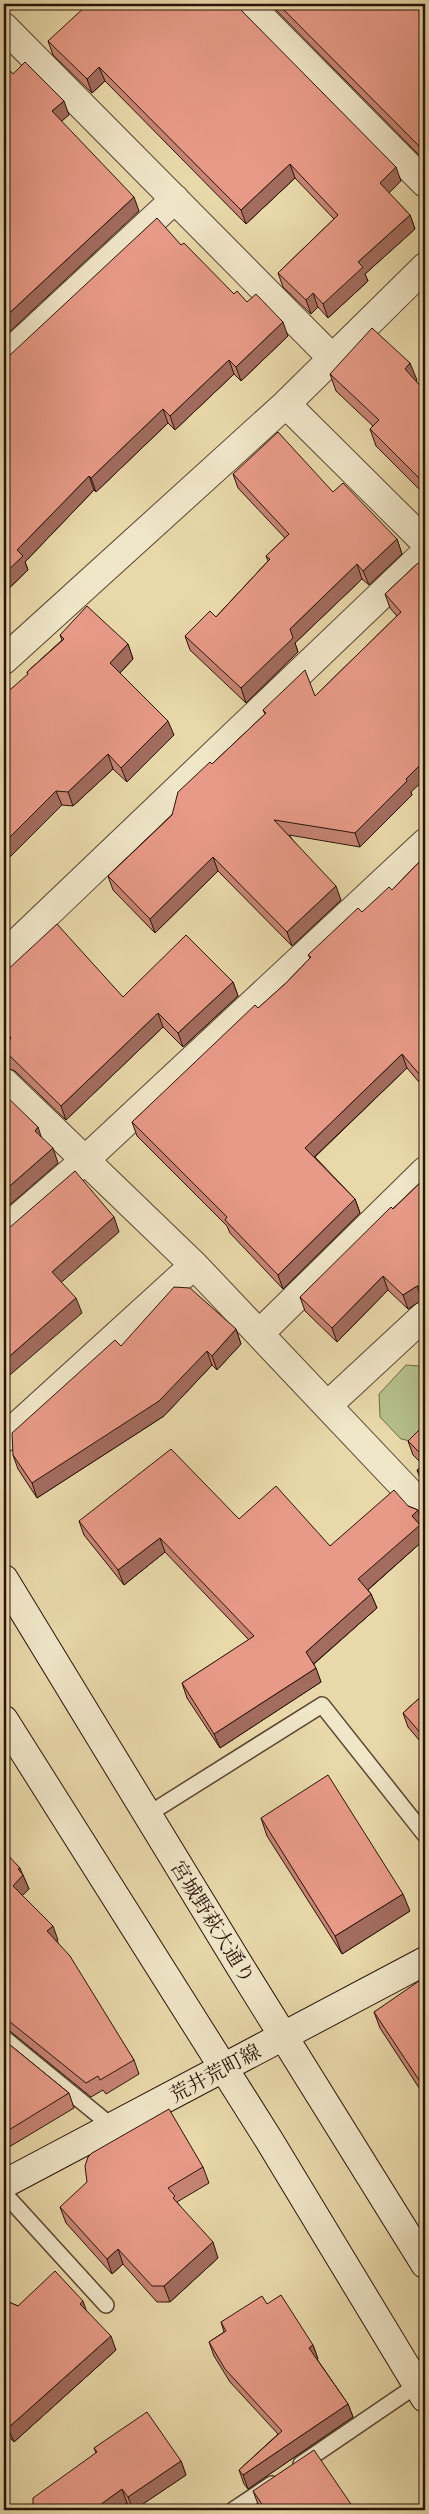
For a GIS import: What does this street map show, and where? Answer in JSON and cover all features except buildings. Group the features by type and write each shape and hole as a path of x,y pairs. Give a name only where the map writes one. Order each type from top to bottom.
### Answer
{"street":[{"path":"248,4 425,183"},
{"path":"4,27 333,359"},
{"path":"4,358 175,199"},
{"path":"4,660 286,404 425,267"},
{"path":"286,404 425,542"},
{"path":"4,955 425,553"},
{"path":"4,1230 85,1160 425,843"},
{"path":"4,1082 194,1265 425,1509"},
{"path":"260,1334 425,1171"},
{"path":"4,1438 194,1265"},
{"path":"328,1406 425,1315"},
{"name":"宮城野萩大通り","path":"4,1580 425,2264"},
{"path":"5,1723 224,2068 421,2391"},
{"name":"荒井荒町線","path":"4,2184 114,2128 425,1961"}],"lane":[{"path":"147,1815 322,1705 425,1835"},
{"path":"4,2038 114,2128"},
{"path":"4,2193 106,2306"},
{"path":"233,2510 284,2475 421,2391"}],"green space":[{"path":"406,1365 419,1366 425,1373 425,1431 415,1442 401,1439 380,1417 379,1394"}]}
